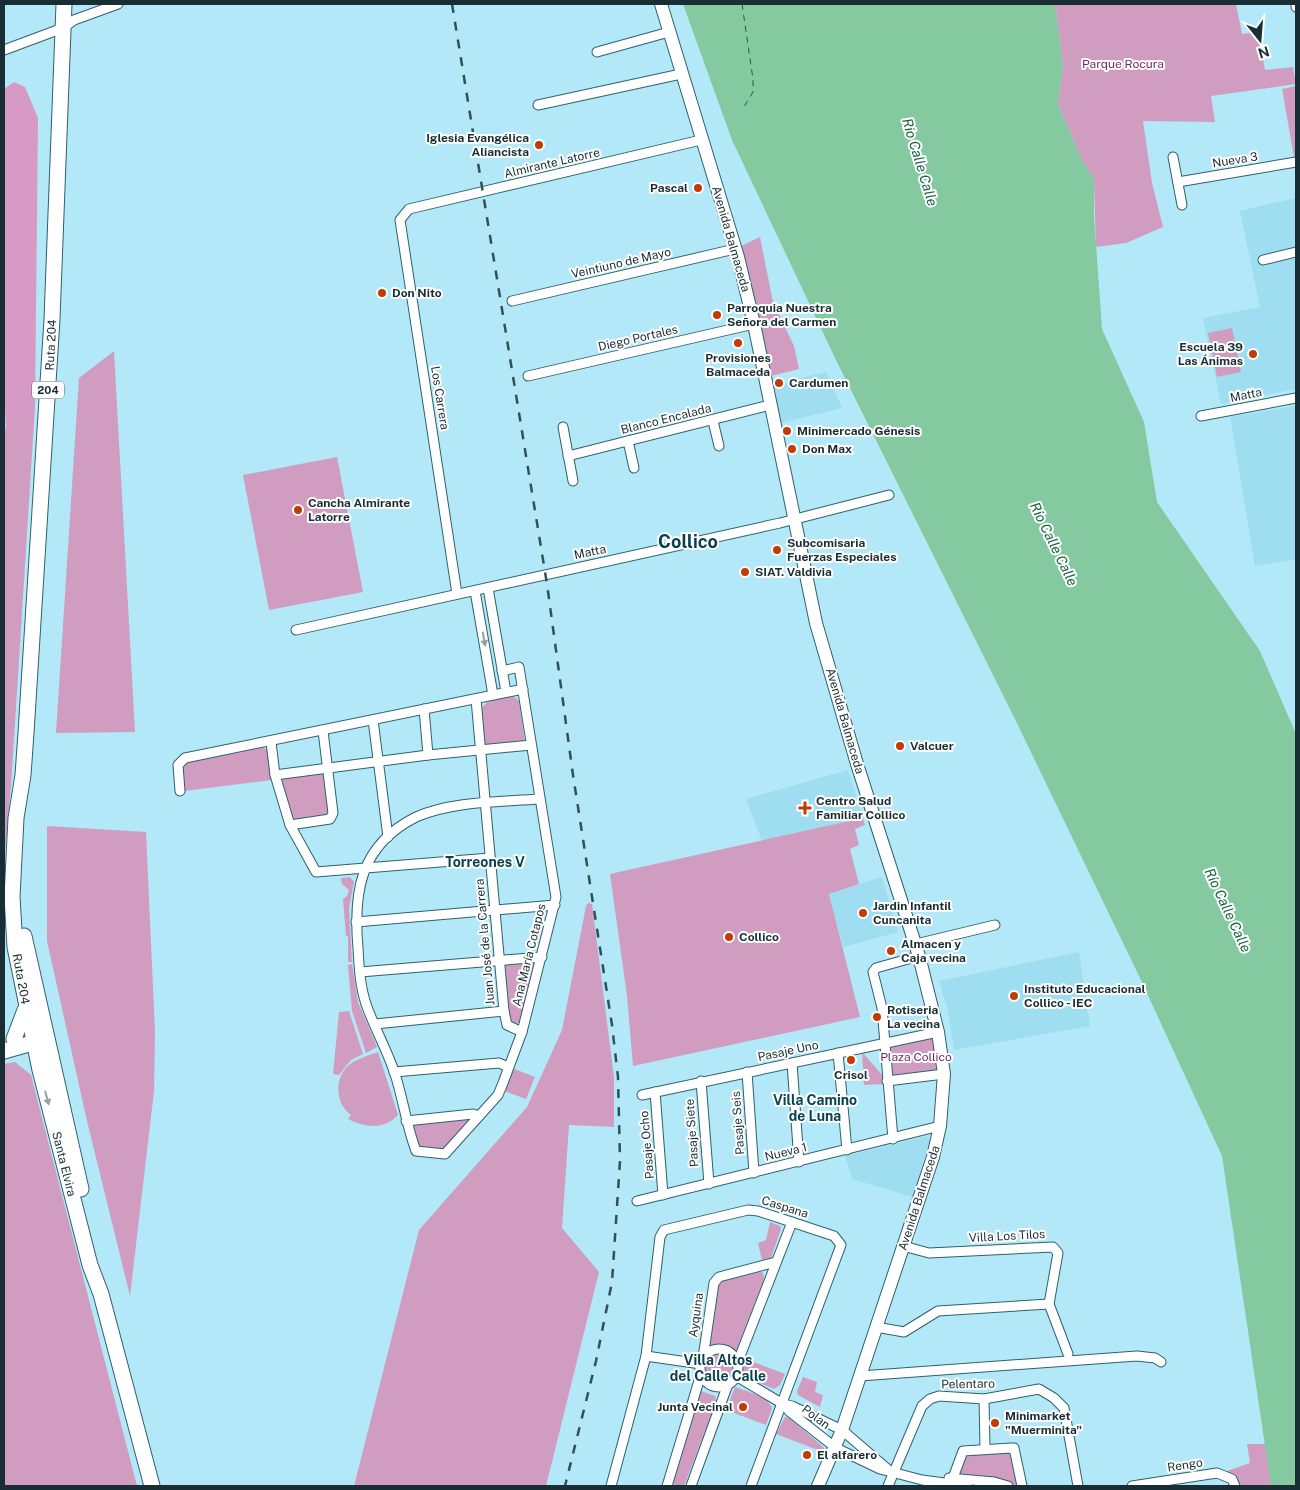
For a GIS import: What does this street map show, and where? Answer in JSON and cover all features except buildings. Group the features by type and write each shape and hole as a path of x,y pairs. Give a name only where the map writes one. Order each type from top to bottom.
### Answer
{"main road":[{"name":"Ruta 204","path":"39,1037 26,1006 15,947 12,897 16,818 23,775 52,319 64,4"},
{"name":"Avenida Balmaceda","path":"661,4 735,249 754,324 819,632 857,764 917,950 938,1032 944,1074 940,1126 934,1157 836,1448 818,1486"},
{"name":"Ruta 204","path":"23,775 25,816 23,896 25,945 39,1037"},
{"path":"9,1040 20,1028 26,1006"},
{"path":"9,1040 39,1037"},
{"path":"4,1051 39,1037"},
{"name":"Santa Elvira","path":"39,1037 40,1070 90,1265 101,1294 152,1486"},
{"name":"Santa Elvira","path":"39,1037 98,1263 101,1294"},
{"path":"4,1051 24,1054 33,1060 40,1070"}],"street":[{"path":"4,50 63,28 74,20 118,4"},
{"path":"597,52 669,32"},
{"path":"538,105 681,74"},
{"name":"Almirante Latorre","path":"409,209 701,140"},
{"path":"1173,157 1182,205"},
{"name":"Nueva 3","path":"1178,182 1296,162"},
{"name":"Los Carrera","path":"409,209 400,220 457,594"},
{"name":"Veintiuno de Mayo","path":"512,301 735,249"},
{"path":"1264,260 1296,252"},
{"name":"Diego Portales","path":"528,376 754,324"},
{"name":"Matta","path":"1201,416 1296,398"},
{"name":"Blanco Encalada","path":"568,456 713,421 770,405"},
{"path":"713,421 719,446"},
{"path":"562,427 573,481"},
{"path":"628,441 634,468"},
{"name":"Matta","path":"296,630 794,519 889,495"},
{"path":"488,588 506,692"},
{"path":"475,590 493,695"},
{"name":"Ana María Cotapos","path":"406,1121 416,1151 444,1154 498,1095 522,1032 555,905 556,897 519,667 502,671"},
{"path":"180,791 178,765 185,758 272,742 523,688"},
{"name":"Juan José de la Carrera","path":"476,699 504,1011 507,1025 522,1032"},
{"path":"424,709 428,755"},
{"path":"373,720 388,837"},
{"path":"290,825 330,819 333,814 323,731"},
{"path":"272,742 275,775 290,825 316,872 363,870 490,858"},
{"path":"275,775 428,755 531,745"},
{"path":"479,1116 473,1114 406,1121 394,1072 366,1004 360,972 355,910 363,870 378,847 388,837 416,817 448,807 539,799"},
{"path":"356,922 555,905"},
{"path":"893,1139 882,1008 873,972 876,968 917,950 995,925"},
{"path":"360,972 542,957"},
{"path":"374,1024 504,1011"},
{"name":"Pasaje Uno","path":"642,1095 938,1032"},
{"path":"838,1053 847,1150"},
{"path":"394,1072 499,1062 508,1067"},
{"path":"792,1063 799,1162"},
{"name":"Pasaje Seis","path":"747,1072 754,1173"},
{"path":"888,1081 944,1074"},
{"name":"Pasaje Siete","path":"701,1081 709,1184"},
{"name":"Pasaje Ocho","path":"655,1092 663,1195"},
{"name":"Nueva 1","path":"637,1201 940,1126"},
{"name":"Caspana","path":"611,1486 646,1356 653,1283 660,1237 664,1230 748,1210 758,1211 834,1236 841,1245 751,1486"},
{"path":"691,1486 728,1384 736,1376 737,1364 792,1222"},
{"name":"Villa Los Tilos","path":"903,1246 929,1253 1053,1246 1058,1253 1049,1304"},
{"name":"Ayquina","path":"702,1361 714,1282 719,1277 776,1262"},
{"path":"876,1327 898,1333 904,1332 938,1311 1049,1304 1068,1354"},
{"path":"667,1486 701,1374 702,1361 713,1350 725,1350 735,1358 737,1364"},
{"path":"646,1356 702,1361"},
{"path":"860,1376 1137,1356 1155,1358 1161,1362"},
{"path":"701,1374 711,1385 717,1387 728,1384"},
{"name":"Polan","path":"736,1376 783,1404 836,1448 892,1473 922,1480 951,1483"},
{"name":"Pelentaro","path":"888,1486 922,1406 930,1399 939,1396 984,1399 1039,1390 1054,1398 1064,1408 1078,1486"},
{"path":"984,1399 985,1449"},
{"name":"Polan","path":"783,1404 792,1406 842,1430 892,1473"},
{"path":"951,1483 963,1451 1014,1448 1022,1486"},
{"name":"Rengo","path":"1132,1486 1217,1472 1232,1479 1235,1486"},
{"path":"951,1483 994,1482 1008,1486"},
{"path":"951,1483 967,1486"}],"shaded area":[{"path":"14,82 25,87 38,118 35,407 6,429 4,392 4,89"},
{"name":"Escuela 39 Las Ánimas","path":"1296,198 1296,389 1221,404 1203,318 1260,307 1240,211"},
{"path":"826,372 842,408 780,423 771,385"},
{"path":"1296,406 1296,559 1255,566 1230,417"},
{"name":"Centro Salud Familiar Collico","path":"848,770 863,818 762,841 746,799"},
{"name":"Jardin Infantil Cuncanita","path":"882,877 898,932 843,947 829,894"},
{"name":"Instituto Educacional Collico - IEC","path":"1079,952 1090,1026 954,1050 948,1011 939,981"},
{"path":"927,1136 930,1139 913,1197 852,1179 845,1156"}],"green space":[{"name":"Parque Rocura","path":"1053,4 1236,4 1242,34 1258,32 1265,70 1293,67 1296,84 1211,96 1215,122 1143,121 1152,183 1163,227 1126,243 1096,247 1094,179 1082,160 1058,104 1063,66 1056,11"},
{"path":"1296,86 1296,156 1294,157 1282,89"},
{"path":"760,237 773,302 794,346 799,369 767,377 739,247"},
{"path":"1232,328 1241,372 1217,377 1208,333"},
{"path":"114,351 135,732 56,733 79,378"},
{"path":"35,407 11,786 4,862 4,429"},
{"name":"Cancha Almirante Latorre","path":"337,457 363,592 269,610 243,475"},
{"path":"512,695 519,701 525,743 484,748 481,709 488,701"},
{"path":"262,747 269,751 272,780 184,791 182,768 186,762"},
{"path":"324,772 327,776 329,816 294,822 281,784 283,779"},
{"name":"Collico","path":"863,818 865,825 855,829 859,845 850,849 859,884 829,894 860,1017 633,1066 627,996 610,874"},
{"path":"47,826 146,832 155,1032 154,1091 130,1296 87,1121 47,941"},
{"path":"350,877 354,882 349,908 352,962 348,962 348,936 346,936 343,899 347,896 349,890 342,884 341,878"},
{"path":"588,903 592,904 614,1077 614,1127 569,1125 562,1228 599,1272 546,1486 354,1486 419,1230 527,1107 562,1030"},
{"path":"536,959 522,1023 512,1023 507,1017 503,963"},
{"path":"352,964 358,1002 377,1047 366,1053 352,1011 348,965"},
{"path":"349,1011 363,1054 351,1060 339,1075 333,1074 339,1012"},
{"name":"Plaza Collico","path":"932,1035 939,1073 893,1077 891,1075 889,1044"},
{"path":"378,1052 398,1115 387,1123 368,1126 348,1119 351,1115 342,1104 338,1090 344,1070 349,1065"},
{"path":"862,1052 884,1077 885,1084 864,1085"},
{"path":"15,1062 31,1075 137,1486 4,1486 4,1064"},
{"path":"512,1068 535,1077 526,1099 504,1091"},
{"path":"474,1117 446,1149 421,1148 417,1144 413,1123"},
{"path":"770,1222 780,1226 781,1229 771,1258 762,1260 758,1243 766,1240"},
{"path":"758,1270 763,1273 764,1279 736,1352 733,1354 726,1349 707,1347 714,1282"},
{"path":"718,1355 728,1359 732,1369 728,1379 718,1383 708,1379 704,1369 708,1359"},
{"path":"746,1359 785,1374 780,1385 774,1389 743,1376 742,1370"},
{"path":"803,1377 817,1382 815,1392 823,1395 820,1407 798,1395 797,1391"},
{"path":"735,1387 751,1392 766,1400 772,1408 766,1425 726,1410"},
{"path":"701,1391 715,1396 716,1402 684,1486 675,1486 672,1479"},
{"path":"785,1417 789,1418 820,1444 824,1448 823,1452 776,1434"},
{"path":"1247,1444 1265,1444 1271,1486 1239,1486 1236,1479 1227,1471 1250,1463"},
{"path":"1012,1452 1018,1486 959,1476 965,1455"}],"water":[{"name":"Río Calle Calle","path":"683,4 1053,4 1056,11 1063,66 1058,104 1082,160 1094,179 1094,216 1102,329 1144,422 1157,502 1260,651 1296,734 1296,1486 1271,1486 1222,1156 1140,978 1014,717 835,358 732,140"}],"ferry route":[{"path":"742,4 753,79 753,92 742,110"}],"railway":[{"path":"452,4 547,584 618,1077 620,1161 612,1282 596,1361 565,1486"}],"place":[{"name":"Iglesia Evangélica Aliancista","path":"539,145"},
{"name":"Pascal","path":"698,188"},
{"name":"Don Nito","path":"382,293"},
{"name":"Parroquia Nuestra Señora del Carmen","path":"717,315"},
{"name":"Provisiones Balmaceda","path":"738,343"},
{"name":"Escuela 39 Las Ánimas","path":"1253,354"},
{"name":"Cardumen","path":"779,383"},
{"name":"Minimercado Génesis","path":"787,431"},
{"name":"Don Max","path":"792,449"},
{"name":"Cancha Almirante Latorre","path":"298,510"},
{"name":"Subcomisaria Fuerzas Especiales","path":"777,550"},
{"name":"SIAT. Valdivia","path":"745,572"},
{"name":"Valcuer","path":"900,746"},
{"name":"Centro Salud Familiar Collico","path":"805,808"},
{"name":"Jardin Infantil Cuncanita","path":"863,913"},
{"name":"Collico","path":"729,937"},
{"name":"Almacen y Caja vecina","path":"891,951"},
{"name":"Instituto Educacional Collico - IEC","path":"1014,996"},
{"name":"Rotiseria La vecina","path":"877,1017"},
{"name":"Crisol","path":"851,1060"},
{"name":"Junta Vecinal","path":"743,1407"},
{"name":"Minimarket \"Muerminita\"","path":"995,1423"},
{"name":"El alfarero","path":"807,1455"}],"district":[{"name":"Collico","path":"688,542"},
{"name":"Torreones V","path":"485,862"},
{"name":"Villa Camino de Luna","path":"815,1108"},
{"name":"Villa Altos del Calle Calle","path":"718,1368"}]}
